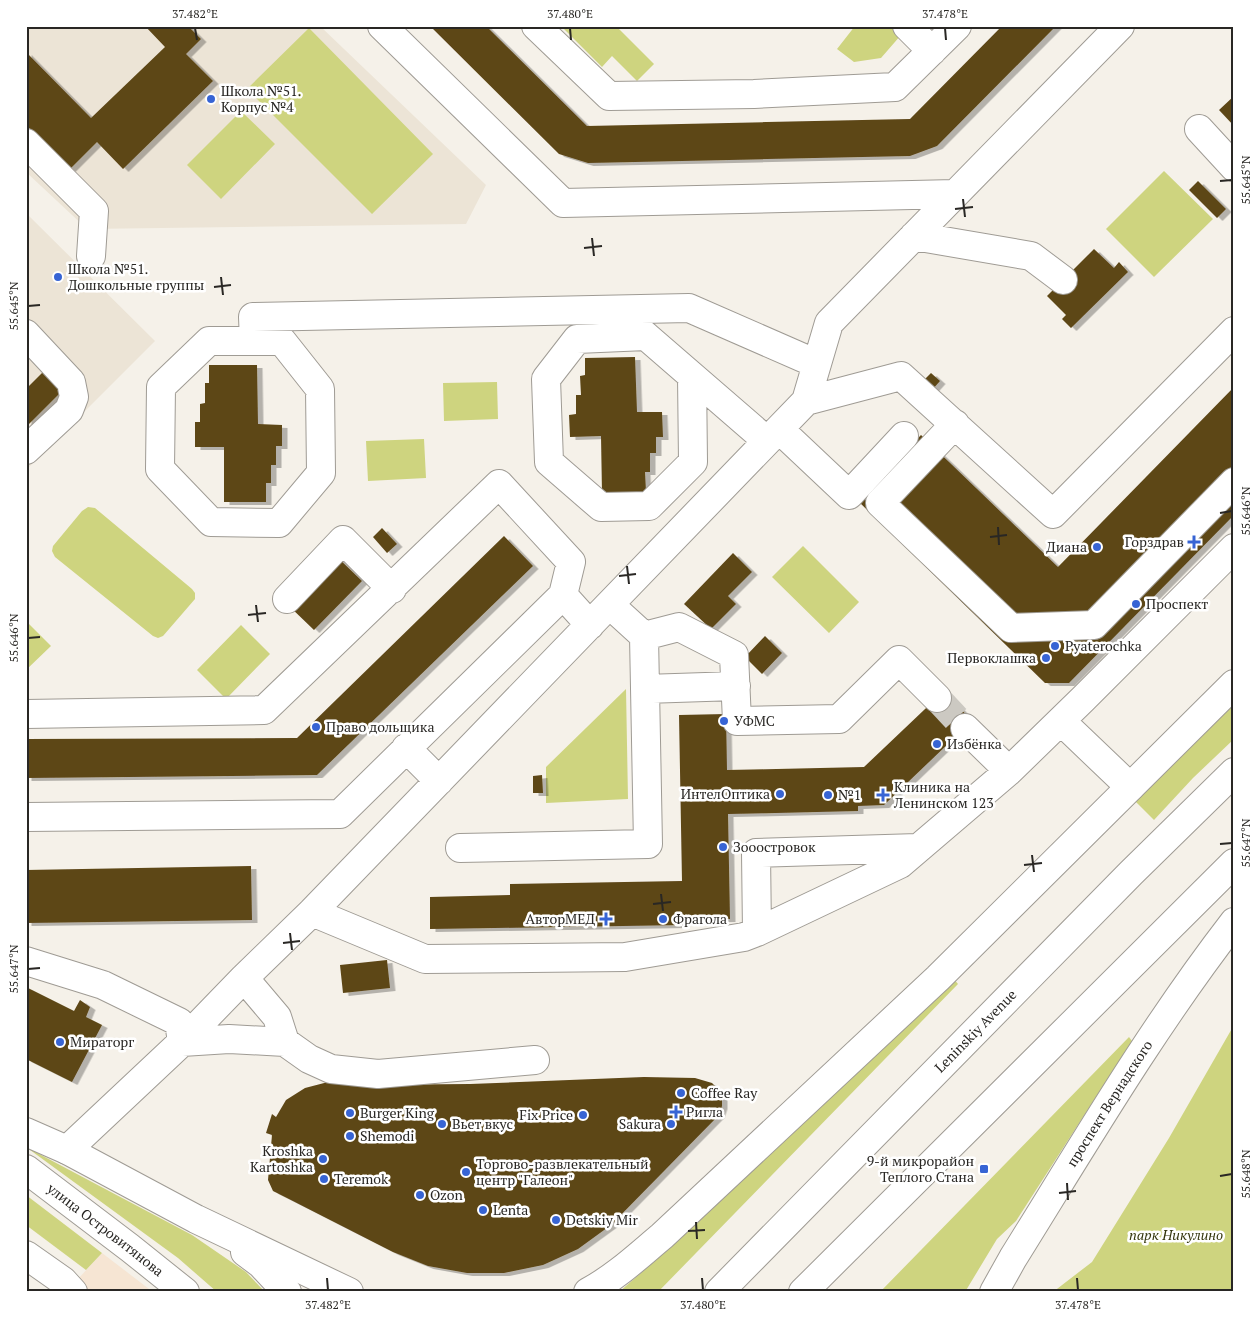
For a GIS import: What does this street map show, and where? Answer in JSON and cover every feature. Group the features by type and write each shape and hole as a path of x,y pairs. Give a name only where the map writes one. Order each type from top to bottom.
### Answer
{"main road":[{"path":"382,26 563,203 955,194"},
{"path":"536,26 608,96 754,94 895,87 957,26"},
{"path":"907,26 932,50"},
{"path":"67,1150 182,1042 312,912 806,401 829,323 1120,26"},
{"path":"1198,129 1234,167"},
{"path":"26,142 94,211 91,256"},
{"path":"914,236 1031,256 1063,280"},
{"path":"254,341 253,317 690,308 817,364"},
{"path":"614,309 692,376 773,435 849,495 904,436"},
{"path":"806,401 901,376 1053,514 1234,331"},
{"path":"26,334 72,382 74,397 69,410 26,450"},
{"path":"646,336 577,339 546,379 550,462 601,507 648,506 693,462 692,376"},
{"path":"209,341 254,341 282,341 320,389 321,474 279,523 211,522 160,470 161,387 209,341"},
{"path":"954,424 880,503 1011,628 1094,625 1234,482"},
{"path":"26,714 264,710 392,589 498,484 571,562 563,595 340,814 26,817"},
{"path":"287,599 343,540 392,589"},
{"path":"312,912 425,959 625,957 744,937 757,932 900,864 1009,771 1234,548"},
{"path":"563,595 590,624"},
{"path":"460,848 648,844 644,636 610,605"},
{"path":"644,636 679,627 734,655 738,721 839,719 898,660 937,698"},
{"path":"588,1292 621,1271 938,978 1234,684"},
{"path":"645,689 736,686"},
{"path":"1061,721 1130,787"},
{"path":"965,728 1009,771"},
{"path":"406,748 439,781"},
{"name":"Leninskiy Avenue","path":"719,1292 1131,873 1234,772"},
{"path":"757,932 756,853 918,848"},
{"path":"803,1292 1234,863"},
{"name":"проспект Вернадского","path":"994,1292 1013,1258 1165,1016 1234,922"},
{"path":"26,961 103,985 179,1022 182,1042"},
{"path":"244,978 277,1017 285,1042"},
{"path":"182,1042 229,1039 285,1042 309,1058 332,1069 378,1074 534,1060"},
{"path":"26,1132 67,1150 196,1218 349,1292"},
{"name":"улица Островитянова","path":"26,1169 130,1248 184,1292"},
{"path":"196,1218 237,1245 261,1264 287,1292"},
{"path":"26,1255 63,1281 74,1292"}],"shaded area":[{"name":"Школа №51. Корпус №4","path":"26,26 320,26 486,185 466,224 87,229 26,172"},
{"name":"Школа №51. Дошкольные группы","path":"26,213 155,341 26,470"},
{"path":"102,1253 153,1292 66,1292"}],"green space":[{"path":"561,26 616,26 654,64 637,81 612,56 602,67"},
{"path":"855,26 892,26 901,35 881,58 854,62 837,49"},
{"path":"309,28 433,154 372,214 247,89"},
{"path":"241,111 275,144 221,199 187,165"},
{"path":"1164,171 1213,219 1154,277 1106,229"},
{"path":"497,382 498,419 444,421 443,383"},
{"path":"424,439 426,478 368,481 366,441"},
{"path":"88,507 95,508 195,593 195,599 163,636 158,638 153,636 55,557 52,551 53,546 82,511"},
{"path":"803,546 859,602 829,633 772,577"},
{"path":"26,621 51,646 26,670"},
{"path":"241,625 270,654 226,699 197,670"},
{"path":"626,689 628,799 546,803 546,767"},
{"path":"1234,695 1234,739 1193,778 1154,820 1131,797"},
{"path":"953,978 958,984 658,1292 619,1292 672,1246"},
{"name":"парк Никулино","path":"1234,1025 1234,1292 1053,1292 1092,1262 1169,1138"},
{"path":"1129,1037 1132,1041 1016,1221 997,1239 965,1292 880,1292"},
{"path":"26,1147 192,1235 246,1272 265,1292 217,1292 178,1258"},
{"path":"26,1195 102,1253 86,1270 26,1225"}],"building":[{"path":"145,26 188,26 201,39 186,54 213,81 123,169 97,142 70,169 26,125 26,52 91,118 165,47"},
{"path":"430,26 486,26 587,126 910,119 1002,26 1056,26 937,146 910,156 588,163 559,154"},
{"path":"1234,96 1234,126 1219,110"},
{"path":"1198,181 1226,209 1217,218 1189,190"},
{"path":"1094,249 1114,268 1119,262 1128,272 1071,328 1062,319 1066,315 1047,296"},
{"path":"635,357 637,412 662,412 663,437 656,437 656,453 650,453 650,472 645,472 646,492 602,493 601,436 570,437 569,415 576,414 576,395 581,395 580,376 585,375 585,358"},
{"path":"209,365 257,365 258,424 282,425 282,446 276,446 276,465 271,465 271,483 266,483 266,502 224,502 224,447 195,447 195,422 200,422 200,404 205,403 205,383 209,383"},
{"path":"46,369 65,388 26,427 26,389"},
{"path":"931,373 940,381 932,390 923,381"},
{"path":"1234,387 1234,515 1069,683 1045,683 858,501 921,435 1058,567"},
{"path":"382,528 397,544 387,553 373,537"},
{"path":"504,536 533,566 317,775 26,778 26,739 297,738"},
{"path":"733,553 752,572 728,596 736,604 711,629 684,604"},
{"path":"335,555 362,581 314,630 288,605"},
{"path":"765,636 782,653 762,674 745,657"},
{"path":"944,691 972,721 884,805 858,806 858,811 728,814 730,919 683,920 683,925 430,929 430,897 510,895 510,884 682,881 679,715 726,714 727,770 864,767"},
{"path":"542,775 543,793 533,793 533,776"},
{"path":"251,866 252,920 26,923 26,870"},
{"path":"387,960 390,988 343,993 340,965"},
{"name":"Мираторг","path":"26,987 74,1011 80,1000 90,1007 86,1017 102,1025 72,1082 26,1059"},
{"name":"Торгово-развлекательный центр \"Галеон\"","path":"644,1077 695,1078 712,1083 722,1093 722,1106 719,1115 611,1225 578,1249 543,1265 504,1273 467,1273 428,1266 393,1252 273,1191 268,1180 272,1135 266,1133 272,1114 276,1117 286,1100 305,1088 328,1082 355,1085 470,1084"}],"tunnel":[{"path":"937,698 965,728"}],"place":[{"name":"Школа №51. Корпус №4","path":"211,99"},
{"name":"Школа №51. Дошкольные группы","path":"58,277"},
{"name":"Горздрав","path":"1194,542"},
{"name":"Диана","path":"1097,547"},
{"name":"Проспект","path":"1136,604"},
{"name":"Pyaterochka","path":"1055,646"},
{"name":"Первоклашка","path":"1046,658"},
{"name":"УФМС","path":"724,721"},
{"name":"Право дольщика","path":"316,727"},
{"name":"Избёнка","path":"937,744"},
{"name":"ИнтелОптика","path":"780,794"},
{"name":"№1","path":"828,795"},
{"name":"Клиника на Ленинском 123","path":"883,795"},
{"name":"Зооостровок","path":"723,847"},
{"name":"АвторМЕД","path":"606,919"},
{"name":"Фрагола","path":"663,919"},
{"name":"Мираторг","path":"60,1042"},
{"name":"Coffee Ray","path":"681,1093"},
{"name":"Ригла","path":"676,1112"},
{"name":"Burger King","path":"350,1113"},
{"name":"Fix Price","path":"583,1115"},
{"name":"Вьет вкус","path":"442,1124"},
{"name":"Sakura","path":"671,1124"},
{"name":"Shemodi","path":"350,1136"},
{"name":"Kroshka Kartoshka","path":"323,1159"},
{"name":"9-й микрорайон Теплого Стана","path":"984,1169"},
{"name":"Торгово-развлекательный центр \"Галеон\"","path":"466,1172"},
{"name":"Teremok","path":"324,1179"},
{"name":"Ozon","path":"420,1195"},
{"name":"Lenta","path":"483,1210"},
{"name":"Detskiy Mir","path":"556,1220"}]}
